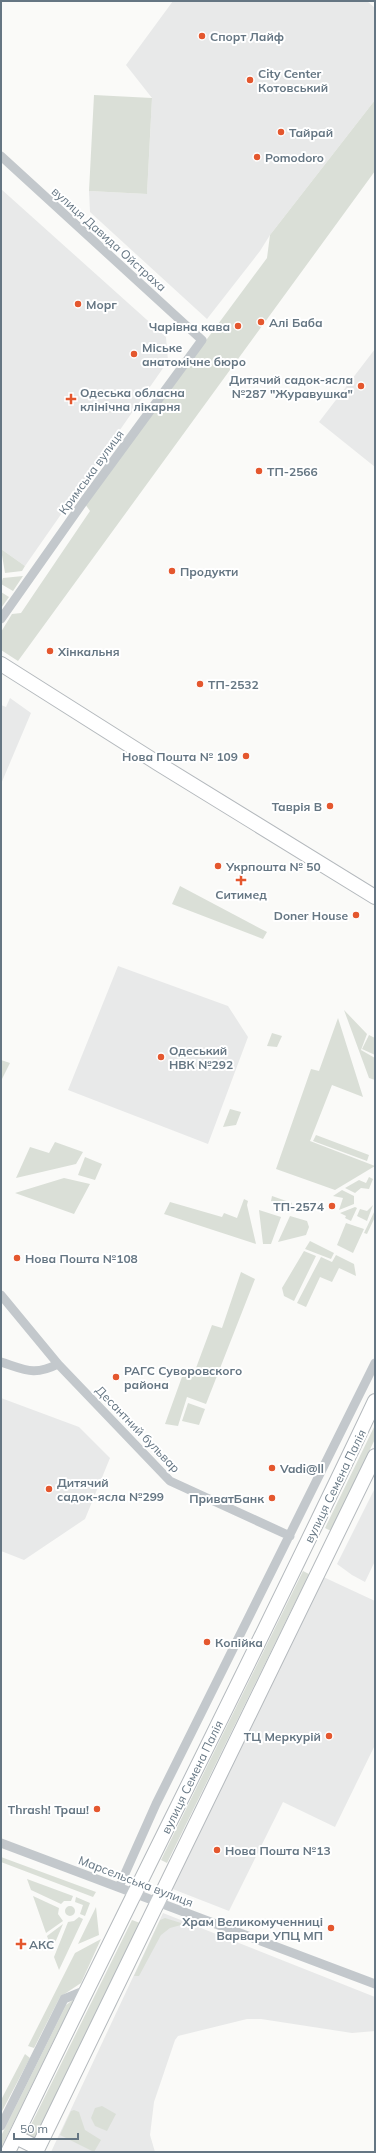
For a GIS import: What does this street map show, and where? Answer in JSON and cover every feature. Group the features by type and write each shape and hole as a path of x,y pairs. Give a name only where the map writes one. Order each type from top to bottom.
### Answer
{"highway":[{"path":"1,664 159,764 375,897"},
{"name":"вулиця Семена Палія","path":"8,2152 86,1990 136,1893 219,1719 298,1562 375,1401"},
{"name":"вулиця Семена Палія","path":"37,2150 375,1456"},
{"path":"298,1562 319,1571"},
{"path":"16,2137 37,2150"}],"street":[{"name":"вулиця Давида Ойстраха","path":"1,156 202,340"},
{"name":"Кримська вулиця","path":"1,619 89,494 202,340"},
{"name":"Десантний бульвар","path":"1,1295 58,1364 170,1481 290,1536"},
{"path":"1,1362 37,1371 44,1371 58,1364"},
{"path":"119,1887 156,1804 375,1363"},
{"name":"Марсельська вулиця","path":"1,1843 375,1984"},
{"path":"1,2126 64,2000 86,1990"}],"shaded area":[{"path":"173,1 367,1 375,8 375,100 207,319 90,212 89,191 147,194 152,98 126,65"},
{"path":"94,95 152,98 147,194 89,191"},
{"path":"375,100 375,171 18,661 1,650 1,632 12,614 21,613 90,511 85,504 267,258 270,235"},
{"name":"Одеська обласна клінічна лікарня","path":"1,189 166,337 168,361 25,566 1,549"},
{"name":"Дитячий садок-ясла №287 \"Журавушка\"","path":"375,349 375,467 319,422"},
{"path":"1,549 25,566 22,571 5,573"},
{"path":"23,576 13,591 1,584 3,578"},
{"path":"1,592 9,597 1,608"},
{"path":"10,698 31,713 1,784 1,705 6,707"},
{"path":"180,886 267,932 263,939 172,904"},
{"name":"Одеський НВК №292","path":"118,966 228,1006 248,1037 208,1144 68,1090"},
{"path":"344,1010 367,1034 361,1050 375,1058 375,1080 369,1078"},
{"path":"338,1018 363,1097 332,1085 310,1141 375,1166 335,1190 276,1169 311,1069 319,1071"},
{"path":"272,1033 282,1036 277,1047 267,1046"},
{"path":"369,1035 375,1038 375,1055 362,1049"},
{"path":"1,1060 10,1063 1,1081"},
{"path":"230,1109 241,1112 236,1125 223,1127"},
{"path":"316,1135 369,1155 367,1161 313,1141"},
{"path":"55,1142 83,1152 76,1164 16,1178 30,1147 49,1153"},
{"path":"85,1157 102,1164 95,1180 78,1175"},
{"path":"369,1177 373,1179 369,1189 361,1188 355,1193 345,1188 359,1180 366,1183"},
{"path":"64,1178 90,1184 74,1214 15,1193"},
{"path":"342,1190 354,1196 354,1204 339,1210 343,1198 333,1196"},
{"path":"272,1196 292,1203 290,1208 271,1201"},
{"path":"244,1199 248,1201 247,1205 256,1244 164,1214 170,1202 222,1217 224,1213 237,1218"},
{"path":"373,1205 367,1221 357,1216 360,1209 367,1211"},
{"path":"355,1207 357,1208 351,1221 340,1213"},
{"path":"259,1210 281,1217 271,1244 263,1244"},
{"path":"375,1210 375,1217 367,1234 364,1233"},
{"path":"290,1216 307,1221 309,1227 306,1235 278,1242"},
{"path":"346,1223 364,1229 353,1253 337,1245"},
{"path":"310,1241 334,1253 331,1259 305,1249"},
{"path":"304,1251 316,1256 294,1301 284,1296 282,1288"},
{"path":"336,1255 354,1264 356,1276 339,1268 332,1282 320,1277 306,1307 297,1303 321,1257 332,1262"},
{"path":"241,1272 255,1279 206,1404 187,1397 178,1426 165,1424 183,1374 193,1376 212,1325 222,1328"},
{"name":"Дитячий садок-ясла №299","path":"1,1398 79,1427 110,1458 85,1519 24,1560 1,1551"},
{"path":"188,1403 205,1409 199,1425 182,1421"},
{"path":"375,1425 375,1439 331,1531 325,1528"},
{"path":"375,1488 375,1561 365,1582 337,1564"},
{"path":"303,1571 309,1574 167,1863 161,1860"},
{"path":"317,1574 375,1601 375,1745 335,1827 283,1802 229,1911 165,1886"},
{"path":"1,1857 96,1892 93,1897 1,1862"},
{"path":"27,1879 73,1896 71,1901 64,1901 61,1904 31,1890"},
{"path":"33,1896 59,1908 58,1914 63,1921 46,1933"},
{"path":"76,1897 90,1903 85,1916 80,1914 83,1905 75,1902"},
{"path":"68,1906 72,1906 74,1907 74,1915 68,1916 65,1913 65,1909"},
{"path":"96,1907 99,1935 78,1944"},
{"path":"163,1913 375,1997 375,2031 352,2033 261,2019 247,2019 178,2036 175,2040 154,2102 150,2135 155,2152 51,2152"},
{"path":"79,1917 83,1919 59,1970 54,1957 68,1922 74,1921"},
{"path":"165,1918 181,1923 181,1925 170,1928 161,1935 139,1976 134,1976 160,1920"},
{"path":"132,1920 140,1923 34,2140 26,2135"},
{"path":"63,1924 52,1950 47,1936"},
{"path":"101,1939 81,1983 60,1997 34,2048 28,2046 75,1953"},
{"path":"74,1999 1,2148 1,2136 66,2005"},
{"path":"25,2054 30,2058 1,2113 1,2100"},
{"path":"102,2106 116,2114 107,2131 95,2126 91,2118 95,2108"},
{"path":"74,2110 79,2112 85,2130 101,2140 94,2152 60,2135 71,2111"}],"place":[{"name":"Спорт Лайф","path":"202,36"},
{"name":"City Center Котовський","path":"250,80"},
{"name":"Тайрай","path":"281,132"},
{"name":"Pomodoro","path":"257,157"},
{"name":"Морг","path":"78,304"},
{"name":"Алі Баба","path":"261,322"},
{"name":"Чарівна кава","path":"238,326"},
{"name":"Міське анатомічне бюро","path":"134,354"},
{"name":"Дитячий садок-ясла №287 \"Журавушка\"","path":"361,386"},
{"name":"Одеська обласна клінічна лікарня","path":"71,399"},
{"name":"ТП-2566","path":"259,471"},
{"name":"Продукти","path":"172,571"},
{"name":"Хінкальня","path":"50,651"},
{"name":"ТП-2532","path":"200,684"},
{"name":"Нова Пошта № 109","path":"246,756"},
{"name":"Таврія В","path":"330,806"},
{"name":"Укрпошта № 50","path":"218,866"},
{"name":"Ситимед","path":"241,880"},
{"name":"Doner House","path":"356,915"},
{"name":"Одеський НВК №292","path":"161,1057"},
{"name":"ТП-2574","path":"332,1206"},
{"name":"Нова Пошта №108","path":"17,1258"},
{"name":"РАГС Суворовского района","path":"116,1377"},
{"name":"Vadi@ll","path":"272,1468"},
{"name":"Дитячий садок-ясла №299","path":"49,1489"},
{"name":"ПриватБанк","path":"272,1498"},
{"name":"Копійка","path":"207,1642"},
{"name":"ТЦ Меркурій","path":"329,1736"},
{"name":"Thrash! Траш!","path":"97,1809"},
{"name":"Нова Пошта №13","path":"217,1850"},
{"name":"Храм Великомученниці Варвари УПЦ МП","path":"331,1928"},
{"name":"АКС","path":"21,1944"}]}
